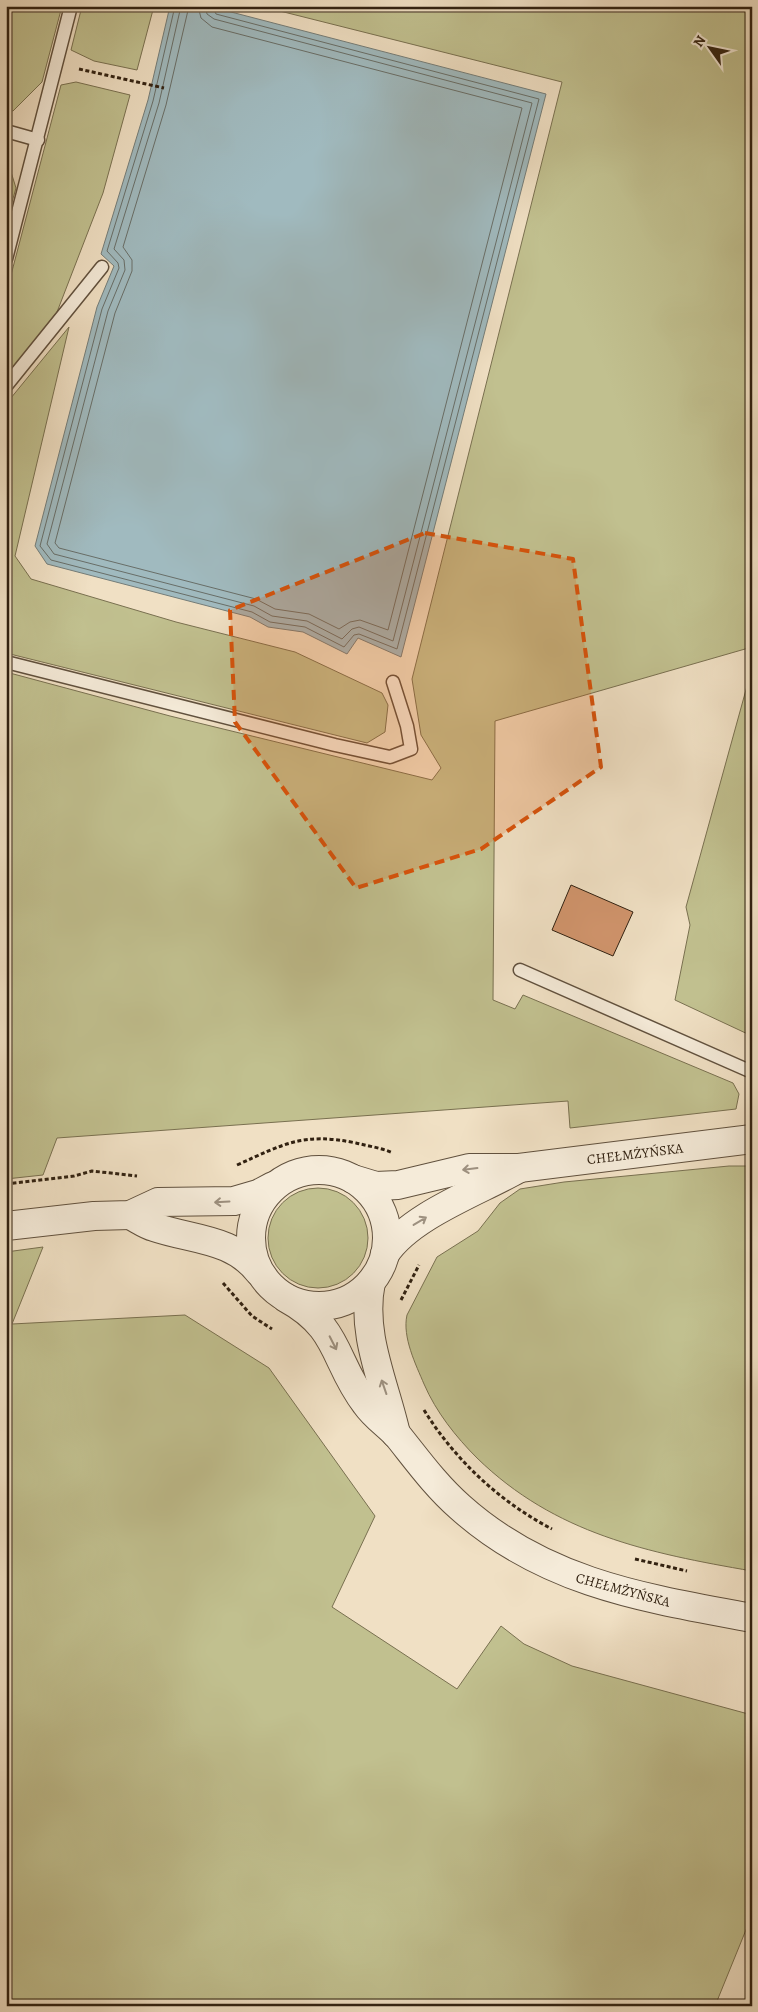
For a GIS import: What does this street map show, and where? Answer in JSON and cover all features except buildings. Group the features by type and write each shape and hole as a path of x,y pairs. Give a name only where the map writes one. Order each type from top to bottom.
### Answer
{"street":[{"name":"CHEŁMŻYŃSKA","path":"351,1178 376,1186 389,1186 469,1168 519,1168 752,1139"},
{"name":"CHEŁMŻYŃSKA","path":"385,1254 398,1237 416,1223 519,1168"},
{"path":"6,1226 94,1216 130,1215 158,1202 199,1203 244,1199 270,1188 283,1179 299,1172 317,1169 351,1178 367,1190 379,1206 386,1224 385,1254 380,1269 371,1282 360,1292 331,1305 316,1306 286,1298 272,1288 252,1263 232,1248 202,1238 153,1227 130,1215"},
{"path":"260,1274 253,1257 250,1240 252,1222 258,1205 269,1191 283,1179"},
{"name":"CHEŁMŻYŃSKA","path":"371,1282 368,1296 368,1323 396,1434"},
{"name":"CHEŁMŻYŃSKA","path":"286,1298 311,1314 323,1326 366,1404 396,1434 429,1475 460,1507 490,1531 534,1559 566,1574 610,1589 752,1618"}],"lane":[{"path":"6,260 71,6"},
{"path":"6,131 38,140"},
{"path":"6,386 102,267"},
{"path":"6,662 325,743 390,757 411,749 408,726 392,682"},
{"path":"520,970 752,1072"}],"path":[{"path":"57,64 164,88"},
{"path":"232,1168 290,1142 317,1138 335,1139 381,1149 397,1156"},
{"path":"6,1184 74,1176 92,1171 140,1176"},
{"path":"397,1308 422,1259"},
{"path":"222,1282 252,1316 274,1330"},
{"path":"422,1407 444,1440 484,1481 520,1510 558,1532"},
{"path":"626,1557 690,1572"}],"highlighted area":[{"path":"425,533 573,559 601,767 481,849 356,888 235,722 230,610"}],"shaded area":[{"path":"6,6 62,6 42,82 13,111 6,111"},
{"path":"82,6 154,6 137,70 94,61 71,50"},
{"path":"260,6 752,6 752,647 495,721 493,1000 515,1009 523,995 733,1083 739,1094 736,1109 570,1128 568,1101 57,1138 43,1175 6,1179 6,672 170,716 432,780 441,768 421,735 412,679 562,82"},
{"path":"76,82 130,95 103,193 57,312 6,377 6,294 61,85"},
{"path":"6,156 16,188 6,223"},
{"path":"69,327 15,556 31,579 176,622 295,652 382,693 388,705 385,732 367,743 6,653 6,404"},
{"path":"752,668 752,1036 675,1000 690,925 686,907"},
{"path":"729,1166 752,1166 752,1571 676,1556 605,1536 571,1522 538,1505 507,1484 469,1450 441,1414 417,1368 406,1332 407,1315 437,1257 478,1231 500,1203 520,1189 564,1182"},
{"path":"318,1188 337,1192 353,1203 364,1219 368,1238 364,1257 353,1273 337,1284 318,1288 299,1284 283,1273 272,1257 268,1238 272,1219 283,1203 299,1192"},
{"path":"43,1247 12,1324 185,1315 269,1368 375,1516 332,1607 457,1689 501,1626 524,1644 572,1666 752,1715 752,1915 715,2006 6,2006 6,1252"}],"water":[{"path":"170,6 208,6 546,94 401,657 358,638 347,654 303,632 268,627 250,617 47,564 35,546 97,307 114,266 101,254 148,100"}]}
